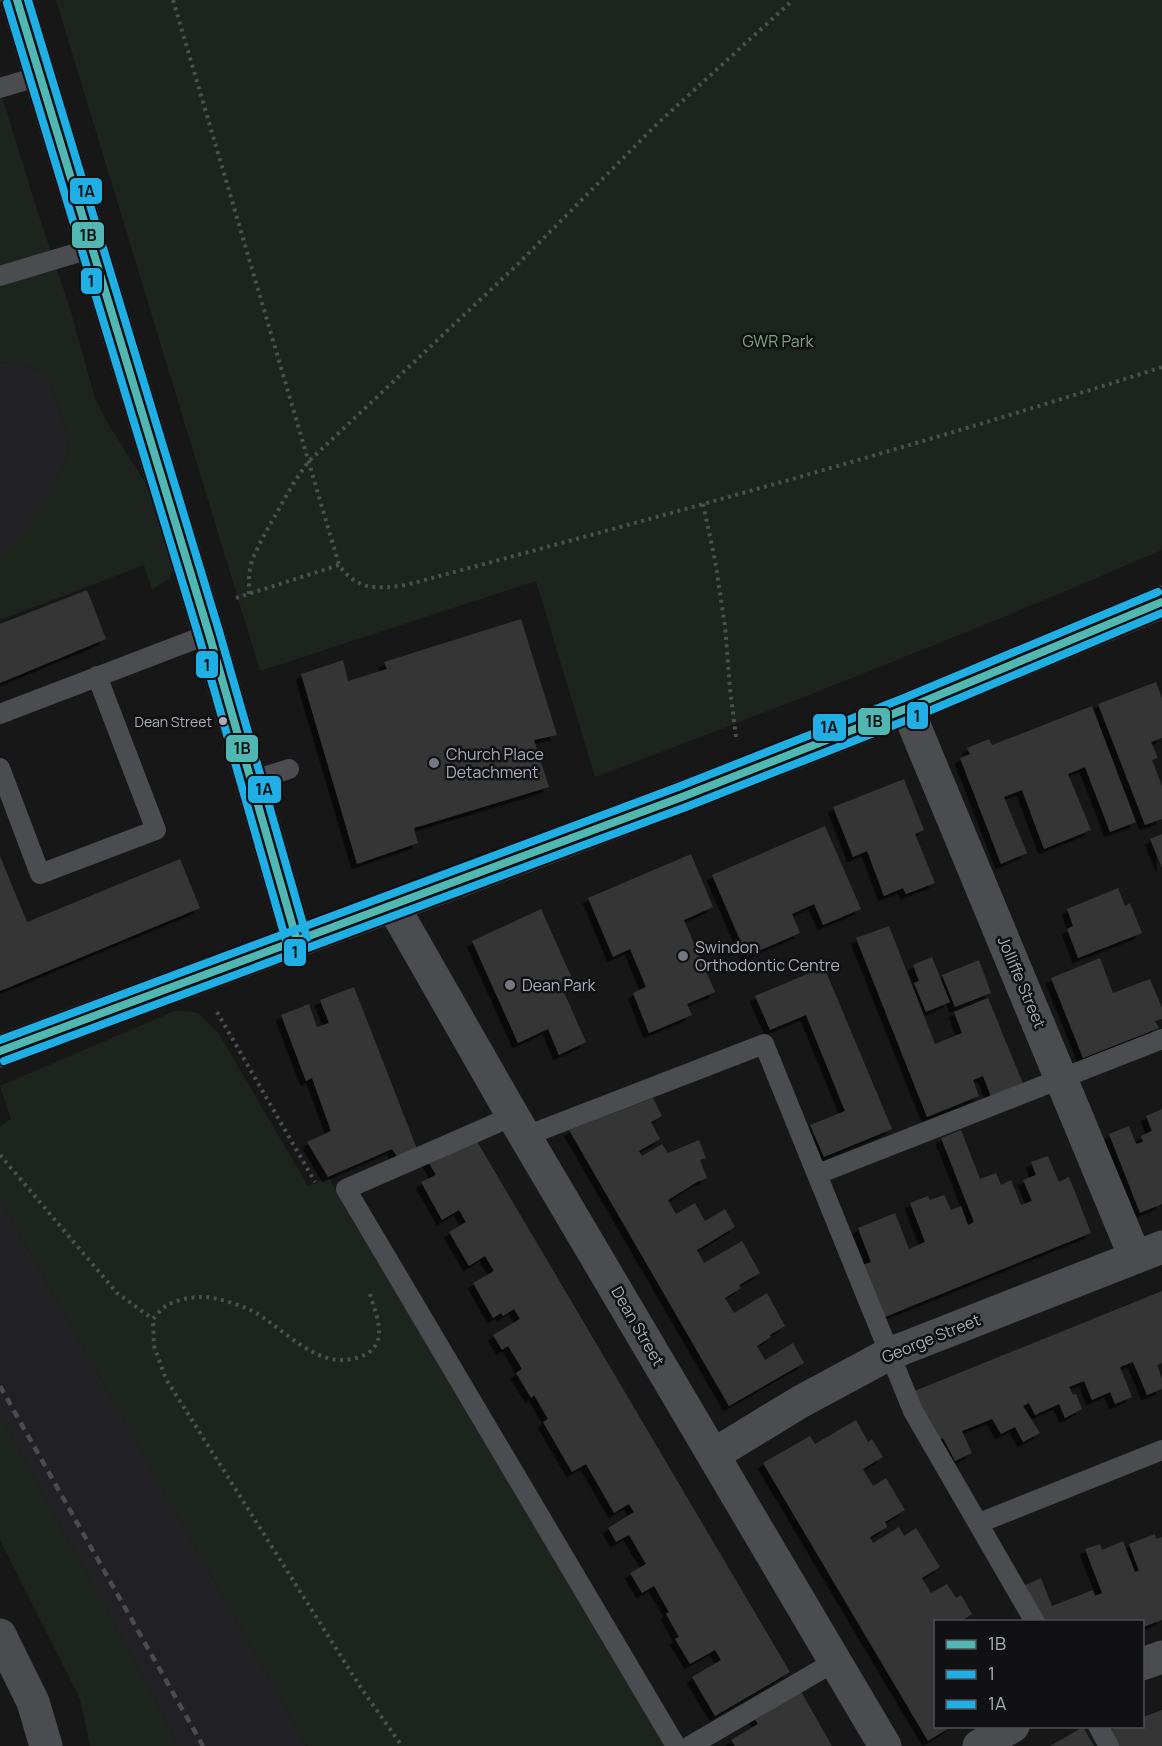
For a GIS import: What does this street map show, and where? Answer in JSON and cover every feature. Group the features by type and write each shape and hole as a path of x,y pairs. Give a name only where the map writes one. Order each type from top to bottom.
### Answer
{"main road":[{"path":"0,1051 297,942 747,771 908,708 1162,602"}],"street":[{"path":"17,0 205,621 297,942"},
{"name":"Jolliffe Street","path":"908,708 1062,1079 1148,1252"},
{"name":"Dean Street","path":"393,906 885,1746"},
{"name":"George Street","path":"713,1455 800,1402 889,1354 1148,1252"},
{"path":"0,1635 33,1702 46,1746"},
{"path":"1144,1664 1162,1657"},
{"path":"979,1746 1010,1728"}],"lane":[{"path":"0,88 40,76"},
{"path":"0,276 93,248"},
{"path":"0,714 97,675 205,621"},
{"path":"0,768 40,874 156,830 97,675"},
{"path":"251,781 289,770"},
{"path":"818,1174 1162,1039"},
{"path":"676,1746 346,1189 520,1126 764,1044 913,1411 1034,1620"},
{"path":"979,1523 1162,1450"},
{"path":"690,1746 834,1662"},
{"path":"1099,1728 1109,1746"}],"path":[{"path":"172,0 339,565 347,577 363,585 382,588 406,585 703,504 990,421 1162,367"},
{"path":"249,594 252,560 293,484 308,462 517,265 657,124 793,0"},
{"path":"703,504 715,560 725,626 735,733 747,771"},
{"path":"205,621 249,594 339,565"},
{"path":"197,977 315,1184"},
{"path":"0,1155 117,1293 153,1319"},
{"path":"369,1290 380,1333 376,1345 363,1356 345,1361 326,1358 303,1348 256,1313 204,1297 184,1299 166,1306 153,1319 154,1346 166,1379 361,1688 402,1746"}],"shaded area":[{"path":"0,362 22,364 44,373 52,387 70,447 60,473 33,521 0,559"},
{"path":"0,1199 307,1746 178,1746 153,1695 0,1415"}],"green space":[{"name":"GWR Park","path":"56,0 1162,0 1162,550 880,667 595,777 536,581 260,671"},
{"path":"0,90 71,312 95,398 107,422 146,484 174,565 170,578 152,590 144,565 0,620 0,559 33,520 60,473 70,447 52,387 44,373 22,364 0,362"},
{"path":"177,1010 198,1013 219,1034 308,1186 328,1177 667,1746 307,1746 0,1199 0,1127 11,1119 0,1086"},
{"path":"0,1415 153,1695 178,1746 90,1746 80,1699 0,1540"}],"building":[{"path":"87,590 106,639 0,683 0,624"},
{"name":"Church Place Detachment","path":"521,619 557,735 534,740 549,787 414,828 418,843 357,864 301,674 343,660 348,681 387,669 384,662"},
{"path":"1156,682 1162,698 1162,738 1151,742 1158,758 1152,760 1162,786 1162,819 1145,825 1098,704"},
{"path":"1092,706 1136,822 1110,832 1085,767 1068,774 1091,830 1044,849 1022,790 1004,797 1027,853 1001,864 960,758 970,754 967,748 989,739 992,745"},
{"path":"904,779 924,830 915,834 935,883 906,894 903,888 884,896 867,851 853,857 833,807"},
{"path":"825,826 861,909 823,925 814,904 792,914 800,933 747,956 712,875"},
{"path":"1162,834 1162,868 1150,839"},
{"path":"691,854 713,907 684,920 715,992 687,1004 692,1015 649,1033 633,993 646,987 630,949 613,957 588,898"},
{"path":"0,856 27,922 180,859 200,908 0,991"},
{"path":"1118,888 1125,906 1130,903 1142,933 1078,958 1067,929 1073,926 1067,909"},
{"path":"541,909 575,985 563,990 586,1042 559,1055 548,1029 518,1043 472,941"},
{"path":"889,926 935,1044 962,1033 954,1012 988,998 1024,1086 992,1099 983,1076 973,1080 979,1096 927,1117 856,938"},
{"path":"932,957 950,1002 926,1012 914,983 919,981 913,965"},
{"path":"1100,958 1113,993 1150,979 1162,1008 1162,1019 1155,1021 1159,1028 1083,1058 1051,978"},
{"path":"979,960 991,993 955,1007 942,975"},
{"path":"824,967 892,1129 824,1157 810,1125 845,1111 806,1015 770,1030 755,996"},
{"path":"354,987 417,1149 398,1158 392,1149 328,1177 307,1142 331,1131 312,1078 306,1081 281,1015 309,1004 317,1027 329,1023 320,1000"},
{"path":"653,1098 662,1116 651,1122 660,1139 639,1151 642,1156 662,1144 668,1153 699,1140 706,1158 700,1160 707,1178 668,1200 676,1214 695,1203 705,1221 725,1209 735,1227 697,1250 704,1263 742,1241 760,1273 739,1285 741,1288 725,1298 734,1313 767,1293 785,1326 757,1346 765,1360 793,1343 804,1363 729,1406 569,1130"},
{"path":"1162,1109 1162,1204 1140,1213 1109,1134 1129,1126 1136,1144 1143,1142 1141,1136 1152,1131 1146,1116"},
{"path":"961,1130 980,1179 996,1173 1001,1185 1011,1180 1021,1205 1032,1201 1023,1180 1036,1175 1031,1162 1048,1156 1059,1182 1069,1177 1091,1233 880,1319 859,1266 871,1262 858,1228 895,1213 909,1249 925,1242 910,1203 928,1196 930,1200 944,1195 951,1210 961,1206 968,1225 974,1222 941,1138"},
{"path":"475,1138 790,1672 715,1716 692,1677 721,1660 715,1650 690,1664 675,1639 679,1637 666,1614 669,1612 654,1586 642,1593 630,1573 646,1564 629,1535 616,1542 608,1528 634,1512 629,1504 614,1513 586,1464 572,1472 543,1422 548,1419 534,1395 531,1398 516,1373 522,1369 508,1346 502,1350 493,1335 520,1319 514,1309 503,1316 501,1313 493,1318 473,1283 494,1271 485,1256 469,1266 449,1232 466,1222 459,1210 442,1220 421,1182 436,1175 426,1158"},
{"path":"1162,1291 1162,1363 1157,1365 1162,1379 1162,1389 1147,1395 1133,1362 1120,1367 1132,1397 1115,1404 1110,1392 1092,1400 1084,1381 1069,1387 1073,1395 1076,1394 1082,1409 1065,1418 1059,1404 1035,1415 1029,1403 1023,1406 1040,1433 1023,1442 1015,1427 1001,1434 992,1419 962,1431 972,1453 955,1461 943,1438 938,1441 912,1392"},
{"path":"856,1420 868,1442 872,1439 883,1457 863,1469 873,1486 886,1478 905,1510 885,1522 887,1527 870,1537 873,1543 899,1527 904,1536 916,1528 940,1567 922,1578 931,1593 947,1584 956,1598 961,1595 972,1614 963,1620 934,1620 934,1728 949,1728 928,1741 763,1463 810,1436 815,1444"},
{"path":"1155,1534 1156,1539 1162,1537 1162,1620 1144,1627 1144,1620 1045,1620 1023,1586 1041,1578 1052,1606 1093,1590 1095,1596 1102,1593 1085,1549 1100,1544 1102,1550 1123,1541 1135,1572 1139,1571 1129,1544"},
{"path":"799,1688 832,1746 735,1746 731,1740 758,1724 753,1716"},
{"path":"1162,1710 1162,1746 1119,1746 1109,1731 1116,1728 1144,1728 1144,1717"},
{"path":"1084,1728 1094,1746 1050,1746"}],"railway":[{"path":"0,1386 203,1746"}],"transit line":[{"name":"1B","path":"17,0 209,634 297,941"},
{"name":"1A","path":"28,0 219,631 307,938"},
{"name":"1","path":"7,3 199,637 287,944"},
{"name":"1A","path":"0,1040 678,787 904,698 1158,592"},
{"name":"1B","path":"0,1051 682,797 908,708 1162,602"},
{"name":"1","path":"4,1061 686,807 912,718 1162,613"}],"place":[{"name":"Dean Street","path":"223,721"},
{"name":"Church Place Detachment","path":"434,763"},
{"name":"Swindon Orthodontic Centre","path":"683,956"},
{"name":"Dean Park","path":"510,985"}]}
